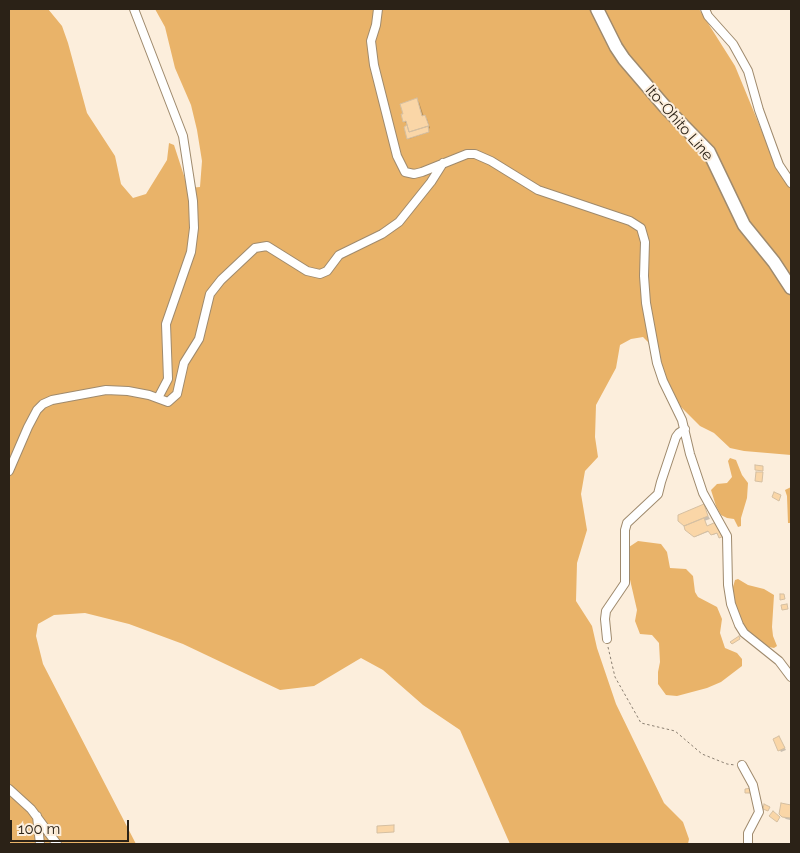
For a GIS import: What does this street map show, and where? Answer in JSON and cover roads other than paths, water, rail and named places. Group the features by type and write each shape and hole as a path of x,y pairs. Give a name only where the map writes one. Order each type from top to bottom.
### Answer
{"main road":[{"name":"Ito-Ohito Line","path":"597,9 624,59 666,108 709,152 744,225 774,262 791,288"}],"street":[{"path":"134,9 183,136 193,201 194,228 191,252 166,324 168,379 158,398"},
{"path":"378,9 371,41 374,65 400,162 405,172 414,174 467,154 482,156 538,190 630,222 641,228 645,242 644,276 646,303 657,363 685,429 690,454 703,493 727,536 729,596 739,625 744,633 779,661 791,677"},
{"path":"705,9 708,16 733,44 748,71 759,110 779,165 791,183"},
{"path":"9,471 28,427 37,410 43,404 106,390 128,391 168,402 176,394 184,363 199,339 210,294 221,280 255,248 267,246 307,271 320,274 327,271 340,255 382,234 399,222 431,182 443,163"},
{"path":"607,639 606,611 625,583 625,530 627,524 658,494 676,437 679,432 685,429"},
{"path":"742,765 753,785 759,812 748,834 748,844"},
{"path":"9,789 31,808 57,844"},
{"path":"37,816 40,844"}]}
